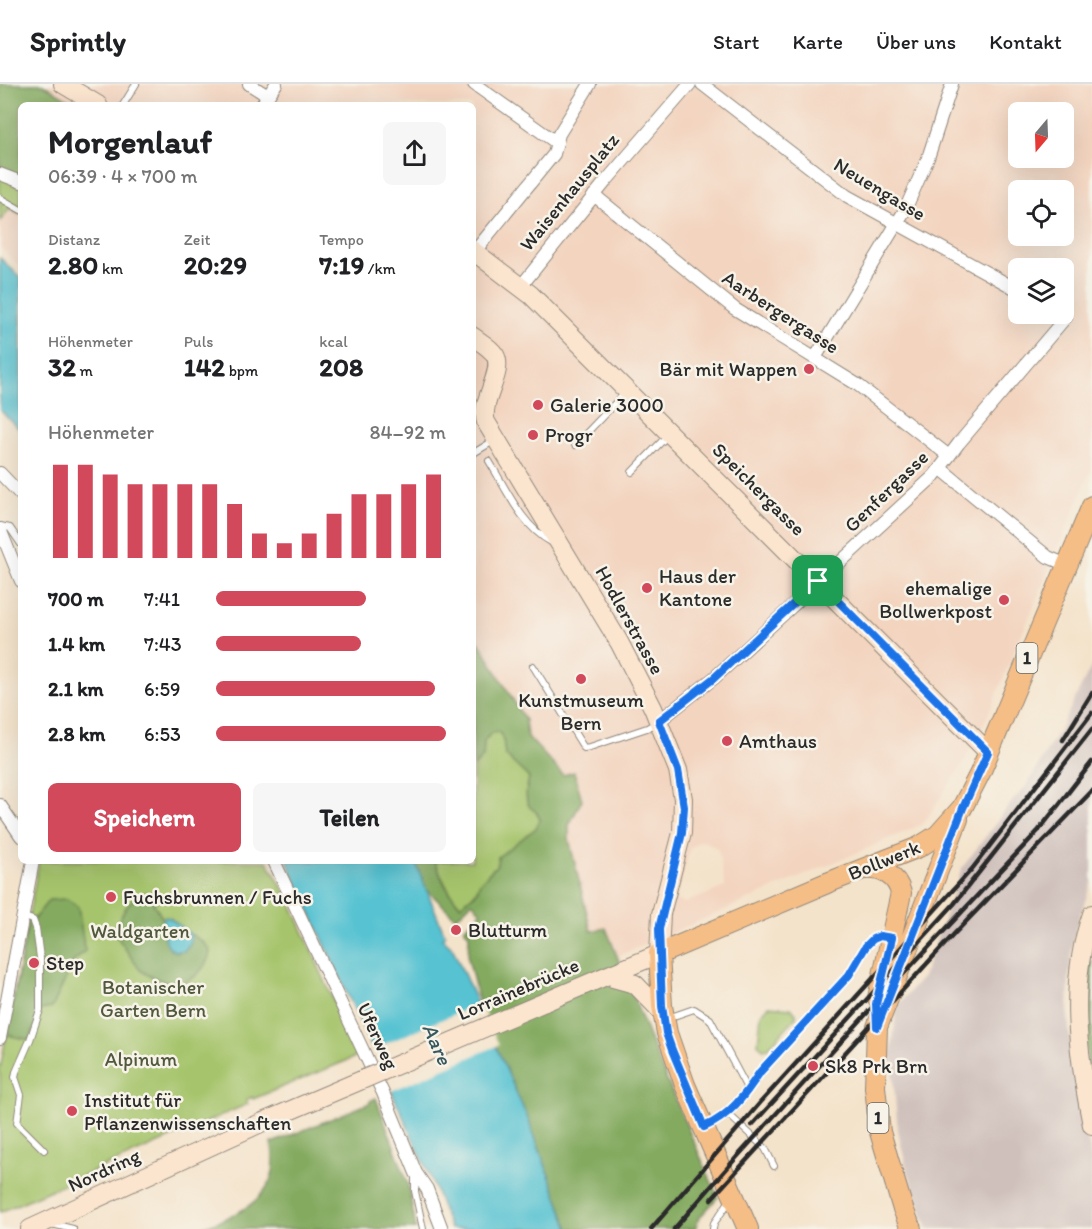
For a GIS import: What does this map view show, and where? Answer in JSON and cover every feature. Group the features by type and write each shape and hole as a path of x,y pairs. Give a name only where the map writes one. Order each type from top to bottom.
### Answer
{"main road":[{"name":"Bollwerk","path":"659,954 907,852 938,835 963,808 1092,506"},
{"name":"1","path":"911,1229 880,1132 875,1087 877,1027 963,808"},
{"path":"856,872 867,869 881,870 888,874 898,884 901,898 876,1004 877,1027"},
{"path":"659,954 663,1016 685,1085 748,1229"}],"street":[{"path":"63,84 93,102"},
{"path":"249,84 265,101 276,84"},
{"path":"474,84 557,143"},
{"name":"Waisenhausplatz","path":"476,249 551,158 560,134 590,84"},
{"name":"Waisenhausplatz","path":"476,252 521,286 594,195 690,84"},
{"name":"Neuengasse","path":"702,84 847,196 1008,285"},
{"path":"815,358 897,224 928,158 952,84"},
{"path":"0,174 18,181"},
{"name":"Aarbergergasse","path":"594,195 735,309 874,397 949,456"},
{"name":"Speichergasse","path":"521,286 988,752"},
{"name":"Genfergasse","path":"659,721 714,678 940,468 1056,324"},
{"name":"Hodlerstrasse","path":"476,339 497,359 483,419 613,631 659,721 678,770 684,817 676,859 661,914 659,954"},
{"path":"940,468 1048,557 1066,565"},
{"path":"0,473 18,492"},
{"path":"0,527 18,573"},
{"path":"0,805 18,832"},
{"path":"0,1038 33,864"},
{"name":"Uferweg","path":"275,864 382,1093 416,1173 428,1189 442,1229"},
{"path":"1092,914 1080,967 1077,1017 1079,1056 1092,1125"},
{"name":"Lorrainebrücke","path":"263,1122 606,976 625,975 659,954"},
{"path":"625,975 639,987 663,1016"},
{"name":"Nordring","path":"35,1227 263,1122"}],"lane":[{"path":"125,102 135,84"},
{"path":"0,198 18,208"},
{"path":"575,445 628,391"},
{"path":"632,472 670,433"},
{"path":"476,452 497,439"},
{"path":"489,461 526,521 540,535 565,552"},
{"path":"0,527 10,528 18,540"},
{"path":"533,666 584,748 647,728 659,721"},
{"path":"24,917 33,920 36,928 40,958 40,1010 16,1072 15,1077 21,1095 17,1123 44,1150"},
{"path":"704,1127 720,1120 728,1113 760,1072 849,975 866,946 880,936 892,938"},
{"path":"663,1016 694,1009 710,1019 748,1090"},
{"path":"728,1113 765,1148 774,1166"},
{"path":"416,1173 415,1191 423,1229"},
{"path":"712,1229 734,1196"},
{"path":"35,1227 55,1224 73,1229"}],"shaded area":[{"path":"44,84 1092,84 1092,467 988,715 963,763 923,824 618,956 606,928 592,931 580,889 569,839 569,825 582,800 573,772 563,775 527,736 525,720 476,637 476,102 73,102","holes":["700,841 718,849 725,887 685,903 676,901 690,848"]},
{"path":"10,208 18,212 18,264 0,247 0,221"},
{"path":"1092,665 1092,882 1078,920 1072,948 1068,1017 1071,1052 1092,1163 1092,1229 928,1229 906,1166 898,1130 891,1055 897,1006 923,977 962,868 1014,799 1025,788 1060,729"}],"green space":[{"path":"0,84 43,84 73,102 18,102 18,182 0,175"},
{"path":"0,175 18,182 18,212 10,208 0,221"},
{"path":"476,637 525,720 527,736 563,775 574,772 582,800 569,825 569,839 591,931 606,928 659,1062 718,1197 699,1218 695,1229 569,1229 529,1121 483,1018 468,959 469,935 464,928 481,912 472,902 456,918 424,887 416,864 436,864 451,895 460,905 477,892 479,884 497,865 498,857 536,828 540,819 527,802 529,778 505,755 503,738 499,732 491,733 484,741 483,757 476,765"},
{"path":"499,731 503,738 505,755 530,778 528,783 530,807 537,811 541,819 536,828 488,874 470,898 460,905 445,885 436,864 476,864 476,765 483,757 484,741 491,733"},
{"name":"Botanischer Garten Bern","path":"38,864 269,864 288,897 358,1056 253,1099 252,1097 246,1100 248,1104 0,1212 0,1069"},
{"name":"Waldgarten","path":"153,893 160,899 153,903 163,919 163,934 172,950 178,952 190,934 187,932 203,942 210,951 199,973 176,986 140,970 114,930 128,904 138,896"},
{"path":"67,899 78,907 85,951 74,961 52,1008 40,1010 30,1040 7,1035 29,918 33,920 49,900"},
{"path":"1092,961 1092,1125 1080,967"},
{"path":"769,1006 791,1008 796,1017 768,1048 763,1049 758,1044 761,1014"},
{"path":"376,1098 408,1184 416,1229 197,1229 232,1216 262,1194 273,1172 272,1143 370,1103"}],"water":[{"path":"0,258 18,275 18,428 0,410"},
{"name":"Aare","path":"288,864 416,864 445,935 442,938 452,947 529,1121 569,1229 450,1229 431,1178"},
{"path":"170,918 190,934 191,942 184,951 174,951 168,945 164,933 163,919"}],"pier":[{"path":"480,1003 499,1045 389,1092 371,1050"}],"railway":[{"path":"1063,740 1092,693"},
{"path":"651,1229 760,1103 972,869 1092,713"},
{"path":"752,1125 954,904 1092,729"},
{"path":"674,1229 878,1001 1039,830 1092,762"},
{"path":"711,1199 955,933 1092,791"}],"place":[{"name":"Bär mit Wappen","path":"809,369"},
{"name":"Galerie 3000","path":"538,405"},
{"name":"Progr","path":"533,435"},
{"name":"Haus der Kantone","path":"647,588"},
{"name":"ehemalige Bollwerkpost","path":"1004,600"},
{"name":"Kunstmuseum Bern","path":"581,679"},
{"name":"Amthaus","path":"727,741"},
{"name":"Fuchsbrunnen / Fuchs","path":"111,897"},
{"name":"Blutturm","path":"456,930"},
{"name":"Step","path":"34,963"},
{"name":"Sk8 Prk Brn","path":"813,1066"},
{"name":"Institut für Pflanzenwissenschaften","path":"72,1111"}],"route":[{"path":"818,581 988,752 963,808 877,1027 876,1004 892,938 880,936 866,946 849,975 760,1072 728,1113 720,1120 704,1127 685,1085 663,1020 659,929 682,833 684,807 678,770 659,721 714,678 818,581"}],"park label":[{"name":"Alpinum","path":"141,1059"}]}
